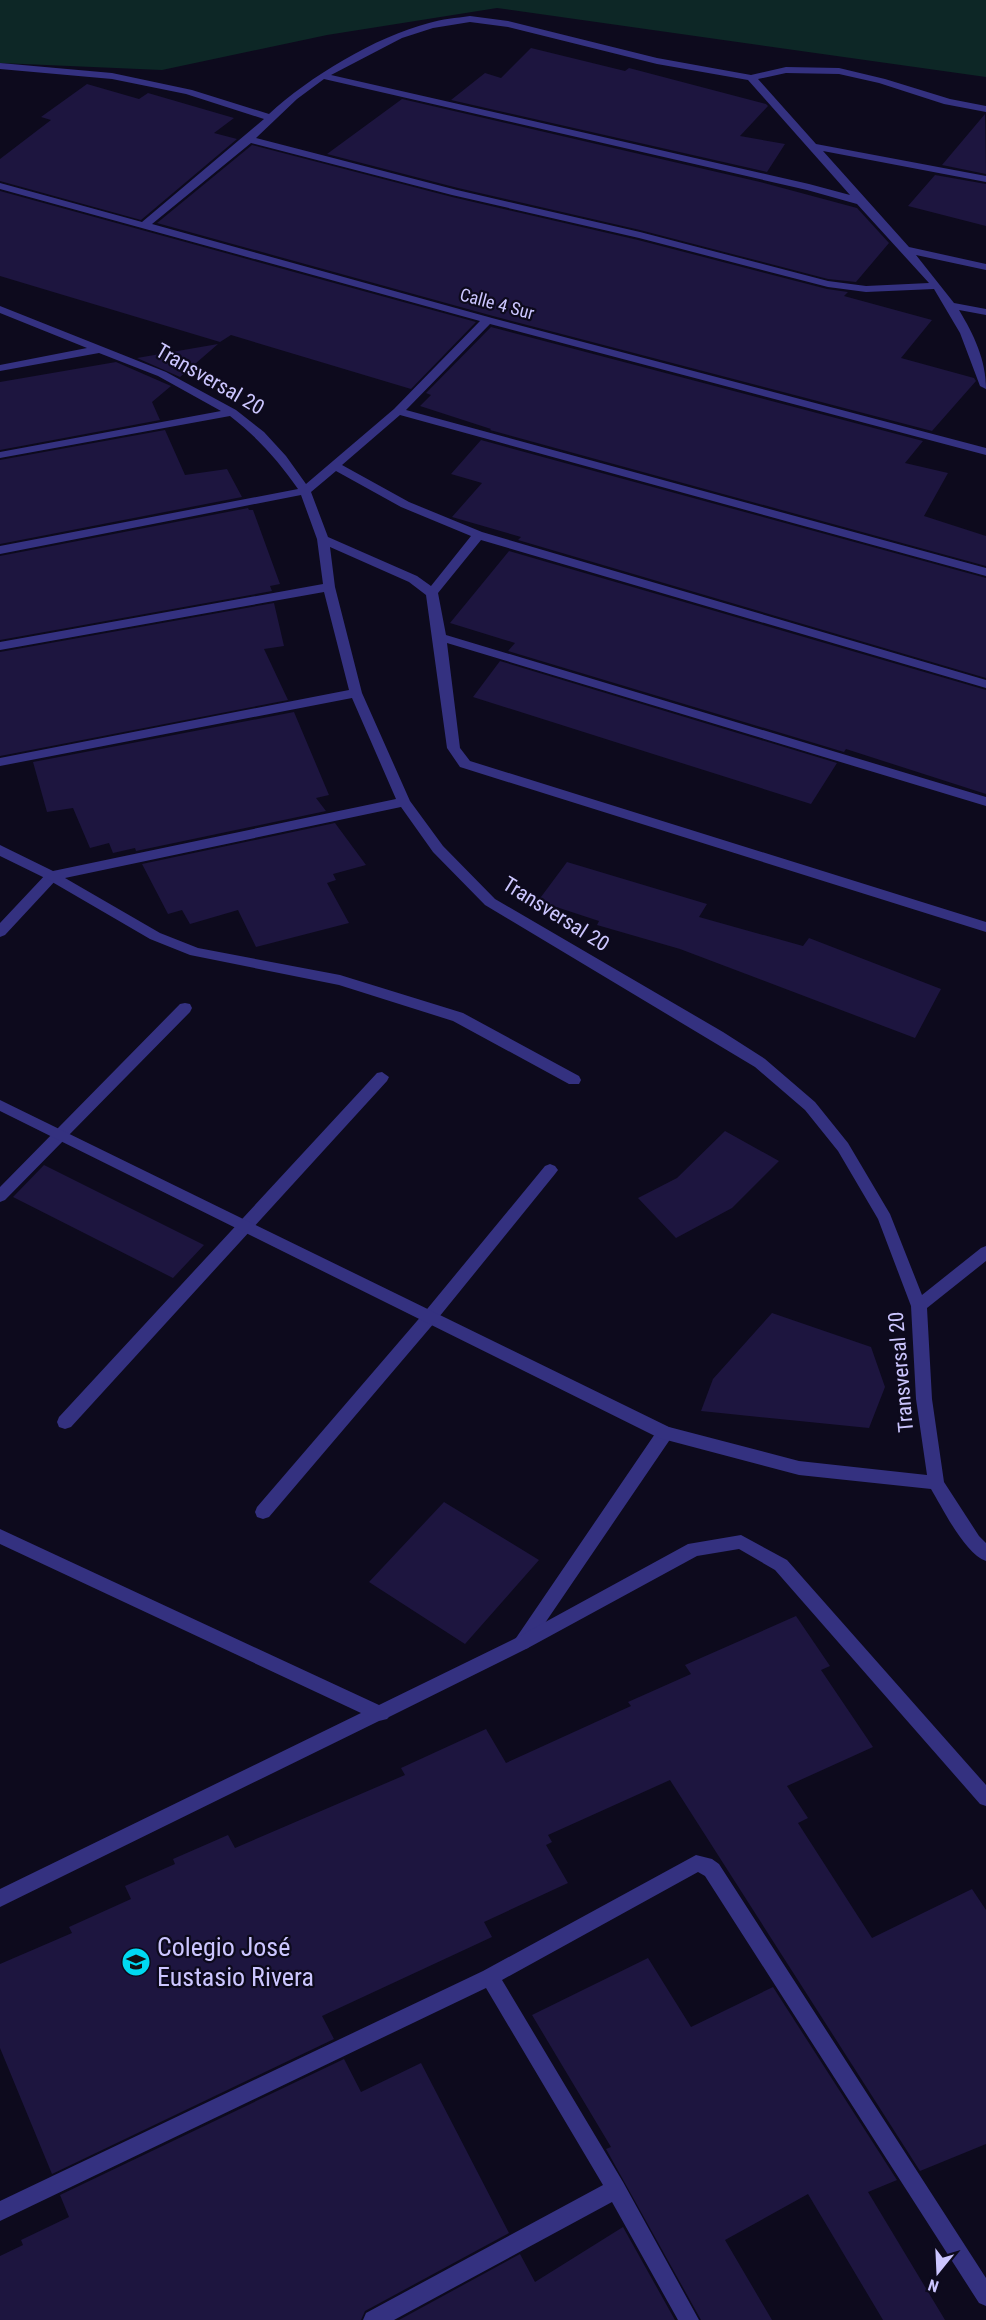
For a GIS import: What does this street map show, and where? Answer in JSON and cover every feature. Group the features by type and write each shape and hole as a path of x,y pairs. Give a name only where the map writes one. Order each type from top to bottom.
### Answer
{"street":[{"path":"145,225 249,139 293,97 322,76 399,36 432,25 470,20 508,24 657,61 751,78 786,70 839,71 882,81 948,102 986,109"},
{"path":"0,66 112,76 188,92 270,118"},
{"path":"322,76 809,187 861,202"},
{"path":"751,78 816,147 861,202 936,286 950,305 974,349 986,386"},
{"path":"249,139 456,193 640,235 828,284 877,289 936,286"},
{"path":"816,147 986,179"},
{"name":"Calle 4 Sur","path":"0,186 488,320 986,452"},
{"path":"906,250 986,267"},
{"path":"950,305 986,312"},
{"name":"Transversal 20","path":"0,309 162,374 232,412 261,434 282,458 305,491 323,539 329,587 356,693 404,802 438,849 490,902 760,1063 810,1106 843,1147 885,1218 919,1305 924,1399 936,1484 973,1541 986,1554"},
{"path":"0,550 305,491 398,411 488,320"},
{"path":"0,368 101,349"},
{"path":"974,349 986,351"},
{"path":"398,411 986,572"},
{"path":"0,455 232,412"},
{"path":"336,466 400,504 429,518 478,535 986,684"},
{"path":"432,593 478,535"},
{"path":"323,539 413,579 432,593 454,748 465,764 986,927"},
{"path":"0,646 329,587"},
{"path":"440,637 986,802"},
{"path":"0,762 356,693"},
{"path":"0,932 52,876 404,802"},
{"path":"0,850 52,876 156,936 195,952 340,980 458,1017 574,1080"},
{"path":"0,1196 185,1008"},
{"path":"65,1422 382,1077"},
{"path":"0,1105 665,1433 799,1468 936,1484"},
{"path":"263,1512 429,1318 550,1170"},
{"path":"919,1305 986,1252"},
{"path":"522,1643 665,1433"},
{"path":"0,1536 381,1714"},
{"path":"0,1898 381,1714 522,1643 694,1549 741,1542 781,1565 986,1798"},
{"path":"0,2211 490,1977 696,1863 706,1865 718,1880 986,2296"},
{"path":"490,1977 616,2188 688,2320"},
{"path":"373,2320 616,2188"}],"green space":[{"path":"0,0 986,0 986,77 497,8 327,35 162,70 0,63"}],"building":[{"path":"531,48 625,71 629,68 766,104 768,106 740,136 785,144 767,172 451,100 485,73 501,78"},
{"path":"87,84 139,99 148,93 234,118 214,133 237,139 141,220 0,181 0,159 51,120 41,117"},
{"path":"402,99 760,182 857,208 889,243 856,282 828,279 640,230 458,188 327,154"},
{"path":"985,114 986,174 942,165"},
{"path":"252,145 452,197 638,240 827,289 848,292 844,296 932,320 901,358 974,378 976,381 932,431 493,316 157,223"},
{"path":"935,175 986,184 986,226 908,206"},
{"path":"0,191 476,322 411,389 231,335 220,342 0,276"},
{"path":"491,327 923,441 905,463 948,473 924,516 986,536 986,566 490,430 420,406 431,395 426,393"},
{"path":"218,344 180,377 137,358"},
{"path":"116,362 171,386 152,402 160,420 0,450 0,382"},
{"path":"165,430 185,475 227,469 242,497 0,544 0,460"},
{"path":"481,440 986,578 986,678 518,540 521,537 452,517 482,483 451,474"},
{"path":"248,508 253,510 280,584 270,586 272,591 0,640 0,556"},
{"path":"509,551 986,690 986,794 846,749 844,752 508,651 515,643 450,623"},
{"path":"274,603 284,646 264,649 288,700 0,756 0,652"},
{"path":"500,661 837,763 811,804 473,697"},
{"path":"294,712 329,795 316,798 326,811 136,851 135,848 113,853 109,843 90,848 73,808 47,812 33,762"},
{"path":"335,823 366,865 333,874 336,880 327,883 349,923 256,947 238,910 190,924 182,910 168,914 142,864"},
{"path":"567,862 707,904 699,917 803,946 809,938 941,989 915,1038 680,949 597,925 599,921 538,901"},
{"path":"725,1131 779,1161 732,1208 676,1238 638,1198 677,1178"},
{"path":"44,1165 204,1245 173,1278 13,1197"},
{"path":"772,1313 871,1347 885,1387 869,1428 701,1411 713,1379"},
{"path":"444,1502 539,1560 465,1644 369,1582"},
{"path":"796,1616 830,1666 821,1670 873,1747 787,1786 808,1818 798,1823 872,1938 972,1889 986,1910 986,2144 920,2171 670,1780 548,1835 552,1842 546,1845 568,1883 484,1922 492,1937 322,2016 334,2039 52,2174 0,2048 0,1964 72,1933 69,1927 131,1899 125,1886 175,1864 173,1859 228,1835 235,1848 405,1775 401,1768 486,1729 506,1763 631,1706 628,1702 691,1674 685,1665"},
{"path":"648,1958 691,2027 773,1987 897,2180 868,2192 945,2320 883,2320 808,2194 725,2240 772,2320 701,2320 606,2149 611,2147 532,2015"},
{"path":"344,2059 361,2092 421,2063 509,2233 365,2311 361,2320 0,2320 0,2256 23,2245 21,2240 69,2217 60,2195"},
{"path":"623,2227 675,2320 399,2320 520,2254 535,2282"}],"place":[{"name":"Colegio José Eustasio Rivera","path":"136,1962"}]}
